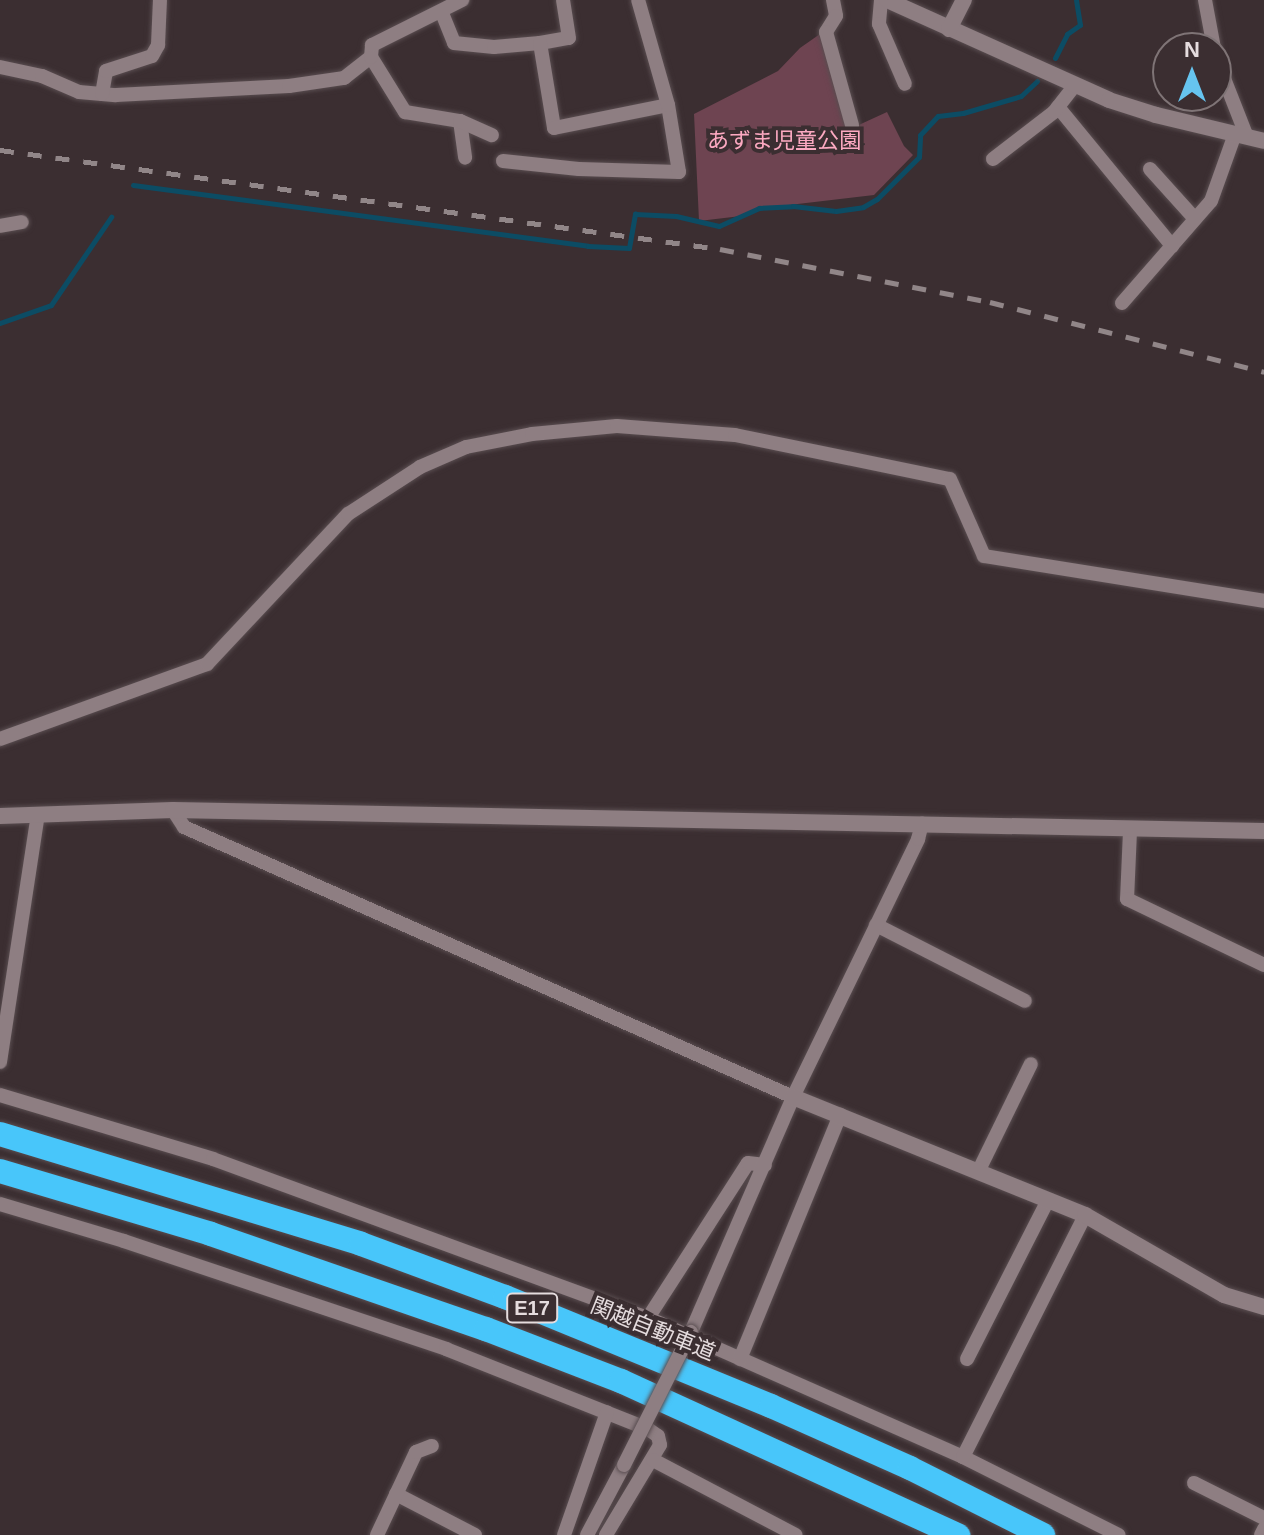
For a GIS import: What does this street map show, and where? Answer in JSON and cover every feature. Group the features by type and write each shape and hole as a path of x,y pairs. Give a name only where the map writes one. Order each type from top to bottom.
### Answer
{"highway":[{"name":"関越自動車道","path":"0,1134 361,1244 505,1297 771,1406 910,1468 1043,1535"},
{"name":"E17","path":"0,1171 211,1234 486,1329 679,1406 958,1535"}],"street":[{"path":"102,94 106,71 152,56 158,45 160,0"},
{"path":"462,0 442,13 372,45 371,57 405,112 460,121 492,135"},
{"path":"442,13 454,43 494,47 540,43 569,38 563,0"},
{"path":"503,161 579,169 679,172 668,105 638,0"},
{"path":"833,0 836,16 826,32 852,125"},
{"path":"905,84 879,24 884,0 1074,86 1156,115 1255,139"},
{"path":"949,29 964,0"},
{"path":"1205,0 1211,32"},
{"path":"540,43 554,128 668,105"},
{"path":"0,67 42,76 79,92 102,94 289,86 344,78 371,57"},
{"path":"993,159 1058,107 1074,86"},
{"path":"1232,91 1255,139"},
{"path":"1058,107 1172,246"},
{"path":"460,121 465,158"},
{"path":"1122,303 1211,201 1255,139"},
{"path":"1150,169 1195,219"},
{"path":"0,226 22,222"},
{"path":"0,739 207,664 348,514 420,467 466,447 532,434 617,426 735,435 950,479 984,556 1264,601"},
{"path":"173,810 184,827 793,1097 1085,1215 1224,1295 1264,1307"},
{"path":"0,816 173,810 922,824 1130,831 1264,831"},
{"path":"0,1062 38,815"},
{"path":"587,1535 691,1332 793,1097 922,824"},
{"path":"1130,831 1127,899 1264,965"},
{"path":"876,925 1025,1001"},
{"path":"978,1172 1031,1064"},
{"path":"0,1095 213,1159 648,1318 963,1457 1119,1535"},
{"path":"740,1359 840,1115"},
{"path":"648,1318 748,1163 765,1165"},
{"path":"967,1359 1048,1200"},
{"path":"0,1204 124,1241 431,1344 607,1412 658,1436 660,1445 653,1460 606,1535"},
{"path":"963,1457 1085,1215"},
{"path":"564,1535 607,1412"},
{"path":"377,1535 416,1452 432,1446"},
{"path":"653,1460 796,1535"},
{"path":"1194,1483 1264,1518"},
{"path":"396,1494 475,1535"},
{"path":"1261,1535 1264,1529"}],"green space":[{"name":"あずま児童公園","path":"820,34 850,129 887,112 904,146 913,155 874,195 772,207 741,216 699,221 694,114 778,71 800,48"}],"waterway":[{"path":"1055,58 1067,34 1080,25 1076,0"},
{"path":"133,185 588,246 629,248 635,214 676,216 719,226 759,208 793,206 836,211 863,207 877,199 919,157 920,135 938,116 963,113 1021,96 1037,81"},
{"path":"0,323 51,305 111,217"}],"railway":[{"path":"0,150 720,249 990,302 1264,372"}]}
